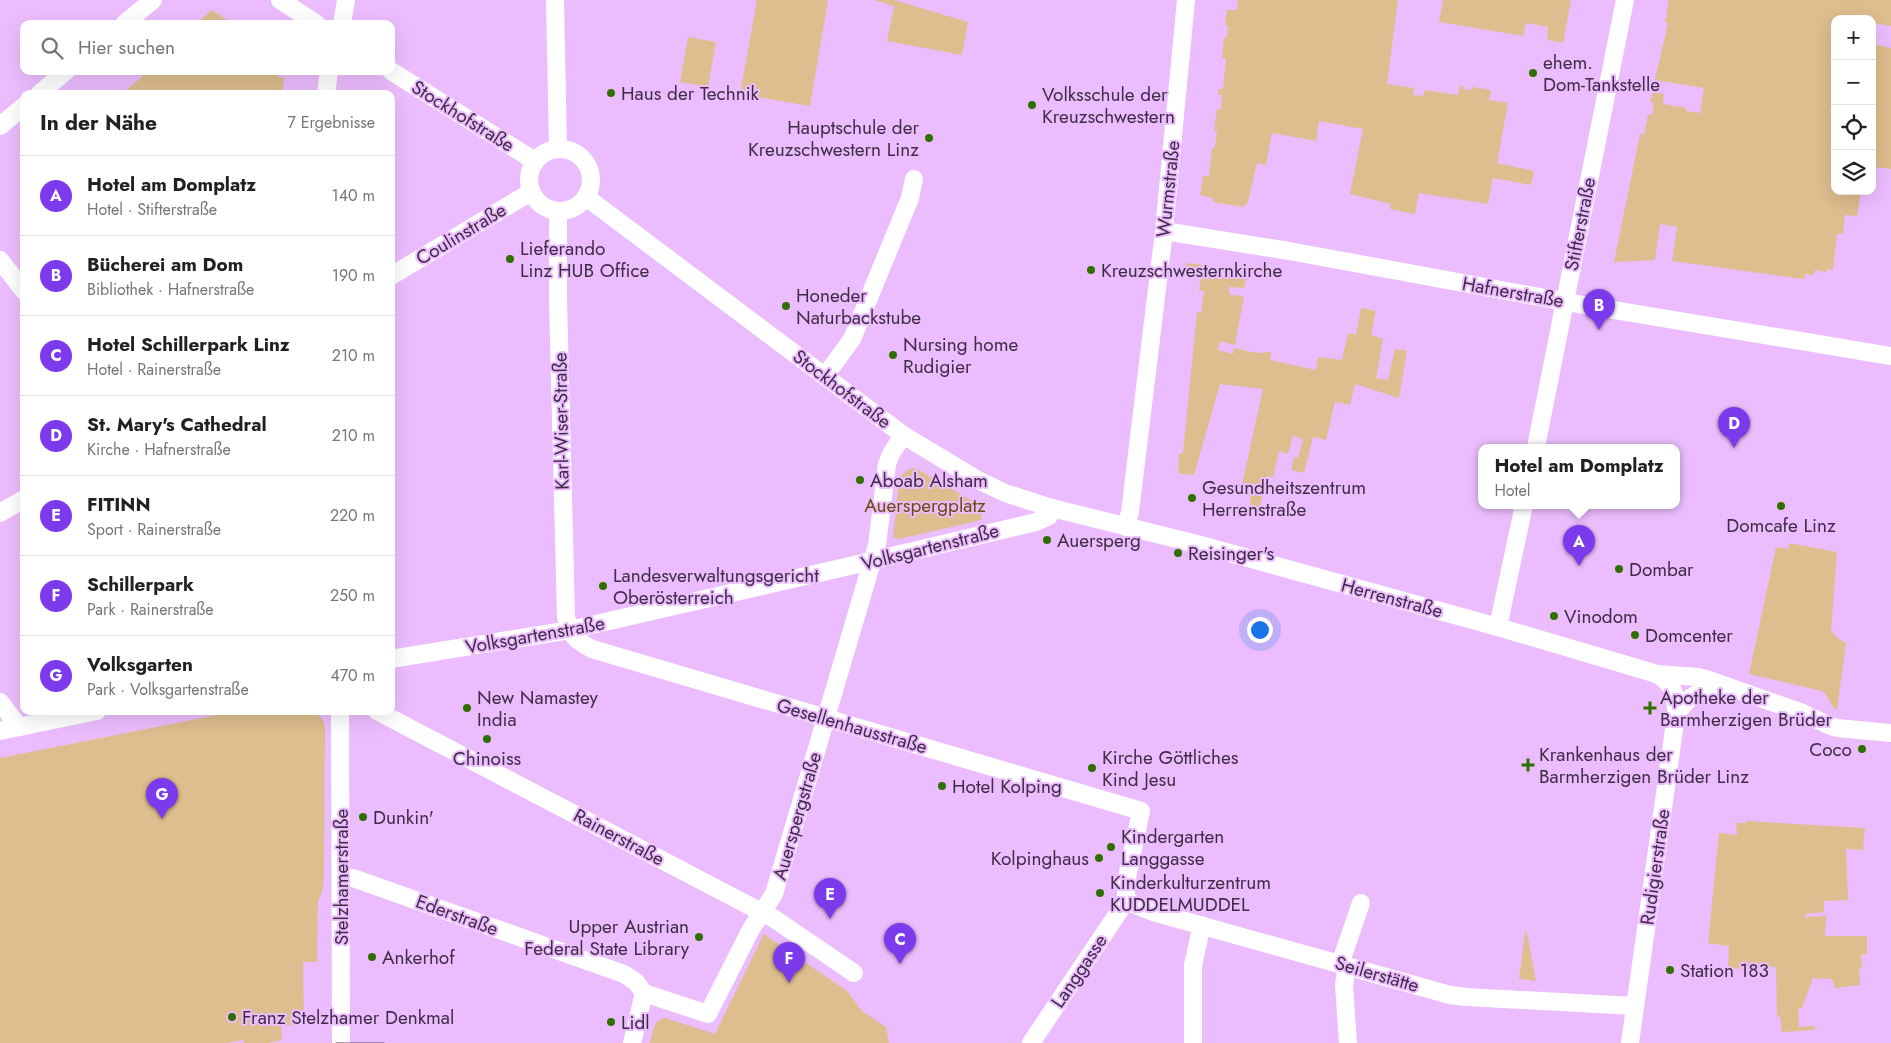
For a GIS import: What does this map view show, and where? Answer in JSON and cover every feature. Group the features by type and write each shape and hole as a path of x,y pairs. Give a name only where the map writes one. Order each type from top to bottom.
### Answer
{"street":[{"path":"129,20 153,0"},
{"path":"280,0 311,20"},
{"path":"343,20 346,0"},
{"path":"555,0 558,149"},
{"name":"Wurmstraße","path":"1126,527 1130,512 1164,231 1186,0"},
{"name":"Stifterstraße","path":"1537,444 1625,0"},
{"name":"Stockhofstraße","path":"395,74 535,162"},
{"path":"44,90 61,75"},
{"path":"327,90 328,75"},
{"path":"0,126 20,109"},
{"path":"558,149 573,152 579,156 588,168 591,183 586,197 574,208 558,212 551,211 539,204 529,186 529,173 535,162 545,153 558,149"},
{"path":"825,376 852,339 910,198 914,179"},
{"name":"Coulinstraße","path":"395,274 531,192"},
{"name":"Stockhofstraße","path":"586,197 903,435 976,479 1005,493 1052,508 1126,527"},
{"name":"Karl-Wiser-Straße","path":"558,212 558,299 566,617 573,636"},
{"name":"Hafnerstraße","path":"1164,231 1891,356"},
{"path":"0,260 20,286"},
{"name":"Auerspergstraße","path":"708,1014 751,929 774,894 877,545 887,464 890,454 903,435"},
{"path":"0,513 20,501"},
{"name":"Volksgartenstraße","path":"395,658 573,636 1036,522 1048,516 1052,508"},
{"path":"1498,627 1523,509"},
{"name":"Herrenstraße","path":"1126,527 1197,544 1498,627 1657,674 1698,677 1803,712 1837,728 1891,733"},
{"name":"Gesellenhausstraße","path":"573,636 592,649 1141,811 1126,882 1126,902"},
{"name":"Herrenstraße","path":"1657,674 1667,681 1675,692"},
{"name":"Herrenstraße","path":"1676,715 1684,702 1698,692 1709,690 1741,691"},
{"name":"Rudigierstraße","path":"1630,1043 1676,715 1675,692"},
{"path":"0,702 19,727"},
{"path":"0,731 78,715"},
{"name":"Stelzhamerstraße","path":"340,715 341,1043"},
{"name":"Rainerstraße","path":"385,715 762,912 854,973"},
{"name":"Ederstraße","path":"341,877 353,878 624,974 636,982 644,993 708,1014"},
{"name":"Seilerstätte","path":"1126,902 1153,912 1444,993 1466,997 1635,1006"},
{"name":"Langgasse","path":"1031,1043 1126,902"},
{"path":"1348,1043 1344,965 1361,903"},
{"path":"1193,1043 1193,965 1202,925"},
{"path":"632,1043 644,993"}],"green space":[{"path":"757,0 828,0 810,106 740,94"},
{"path":"874,0 894,0 968,22 962,55 887,41 894,6"},
{"path":"1238,0 1398,0 1387,84 1414,88 1413,95 1423,96 1425,90 1458,95 1460,86 1463,86 1463,89 1471,90 1472,87 1491,90 1489,100 1508,103 1497,163 1534,171 1531,185 1493,178 1488,204 1419,193 1415,214 1390,209 1391,204 1350,194 1363,129 1319,121 1316,141 1272,133 1266,165 1257,163 1248,202 1244,207 1213,202 1213,198 1200,195 1203,176 1209,176 1212,148 1215,148 1217,131 1214,131 1217,109 1221,109 1222,95 1218,94 1218,89 1223,89 1226,59 1222,58 1224,37 1227,37 1228,26 1225,25 1227,10 1237,10"},
{"path":"1443,0 1571,0 1563,43 1547,40 1548,27 1526,23 1523,36 1439,22"},
{"path":"1669,0 1891,0 1891,26 1876,24 1876,15 1831,15 1831,195 1860,195 1857,216 1845,215 1843,234 1837,234 1833,270 1827,269 1826,272 1815,270 1814,275 1805,274 1804,279 1672,261 1677,227 1660,224 1655,260 1614,262 1640,134 1644,134 1648,115 1652,115 1654,103 1650,102 1653,92 1664,94 1663,104 1686,108 1686,111 1700,113 1704,88 1655,80 1668,23 1665,22"},
{"path":"212,10 227,20 201,20"},
{"path":"688,37 716,42 708,87 680,82"},
{"path":"1876,45 1891,48 1891,169 1876,167"},
{"path":"141,75 278,75 278,77 284,78 282,90 126,90 142,77"},
{"path":"1187,263 1202,265 1202,269 1207,270 1207,274 1246,279 1244,288 1229,287 1229,295 1244,296 1235,345 1220,341 1218,350 1233,354 1234,348 1257,353 1271,352 1270,360 1316,370 1318,357 1342,360 1348,333 1356,335 1361,308 1376,311 1371,335 1383,339 1376,378 1388,380 1395,349 1407,351 1399,398 1355,384 1350,405 1335,402 1326,440 1313,437 1304,473 1291,470 1294,457 1298,458 1303,439 1293,436 1288,454 1279,451 1273,477 1267,476 1258,513 1249,510 1251,498 1241,489 1263,389 1220,384 1194,475 1178,473 1179,454 1183,453 1197,312 1201,313 1204,291 1199,291 1201,277 1185,275"},
{"name":"Auerspergplatz","path":"913,468 983,507 981,520 899,539 893,537 899,482 904,473"},
{"path":"1789,543 1837,552 1831,631 1836,637 1846,643 1837,710 1822,691 1749,674 1776,547 1788,549"},
{"path":"217,715 319,715 323,720 325,728 324,880 318,901 317,962 303,962 304,1023 281,1026 282,1040 267,1043 244,1043 243,1040 226,1043 0,1043 0,758"},
{"path":"1746,821 1865,828 1863,850 1846,849 1848,900 1824,901 1824,912 1805,914 1806,917 1826,916 1825,936 1867,936 1867,954 1861,955 1862,969 1859,969 1860,985 1835,988 1832,979 1813,978 1802,1008 1798,1009 1799,1027 1815,1026 1815,1030 1782,1032 1780,1016 1777,1017 1776,967 1728,969 1729,946 1708,943 1719,833 1737,835 1736,823 1746,823"},
{"path":"1525,932 1527,933 1536,981 1519,979"},
{"path":"764,934 847,991 862,1011 886,1027 889,1043 650,1043 656,1024 665,1018 715,1034"}],"tram line":[{"path":"336,1043 384,1043"}],"place":[{"name":"ehem. Dom-Tankstelle","path":"1533,73"},
{"name":"Haus der Technik","path":"611,93"},
{"name":"Volksschule der Kreuzschwestern","path":"1032,105"},
{"name":"Hauptschule der Kreuzschwestern Linz","path":"929,138"},
{"name":"Lieferando Linz HUB Office","path":"510,259"},
{"name":"Kreuzschwesternkirche","path":"1091,270"},
{"name":"Honeder Naturbackstube","path":"786,306"},
{"name":"Bücherei am Dom","path":"1599,330"},
{"name":"Nursing home Rudigier","path":"893,355"},
{"name":"St. Mary's Cathedral","path":"1734,448"},
{"name":"Aboab Alsham","path":"860,480"},
{"name":"Gesundheitszentrum Herrenstraße","path":"1192,498"},
{"name":"Domcafe Linz","path":"1781,506"},
{"name":"Auersperg","path":"1047,540"},
{"name":"Reisinger's","path":"1178,553"},
{"name":"Hotel am Domplatz","path":"1579,566"},
{"name":"Dombar","path":"1619,569"},
{"name":"Landesverwaltungsgericht Oberösterreich","path":"603,586"},
{"name":"Vinodom","path":"1554,616"},
{"name":"Domcenter","path":"1635,635"},
{"name":"New Namastey India","path":"467,708"},
{"name":"Apotheke der Barmherzigen Brüder","path":"1650,708"},
{"name":"Chinoiss","path":"487,739"},
{"name":"Coco","path":"1862,749"},
{"name":"Krankenhaus der Barmherzigen Brüder Linz","path":"1528,765"},
{"name":"Kirche Göttliches Kind Jesu","path":"1092,768"},
{"name":"Hotel Kolping","path":"942,786"},
{"name":"Dunkin'","path":"363,817"},
{"name":"Volksgarten","path":"162,819"},
{"name":"Kindergarten Langgasse","path":"1111,847"},
{"name":"Kolpinghaus","path":"1099,858"},
{"name":"Kinderkulturzentrum KUDDELMUDDEL","path":"1100,893"},
{"name":"FITINN","path":"830,919"},
{"name":"Upper Austrian Federal State Library","path":"699,937"},
{"name":"Ankerhof","path":"372,957"},
{"name":"Hotel Schillerpark Linz","path":"900,964"},
{"name":"Station 183","path":"1670,970"},
{"name":"Schillerpark","path":"789,983"},
{"name":"Franz Stelzhamer Denkmal","path":"232,1017"},
{"name":"Lidl","path":"611,1022"}]}
